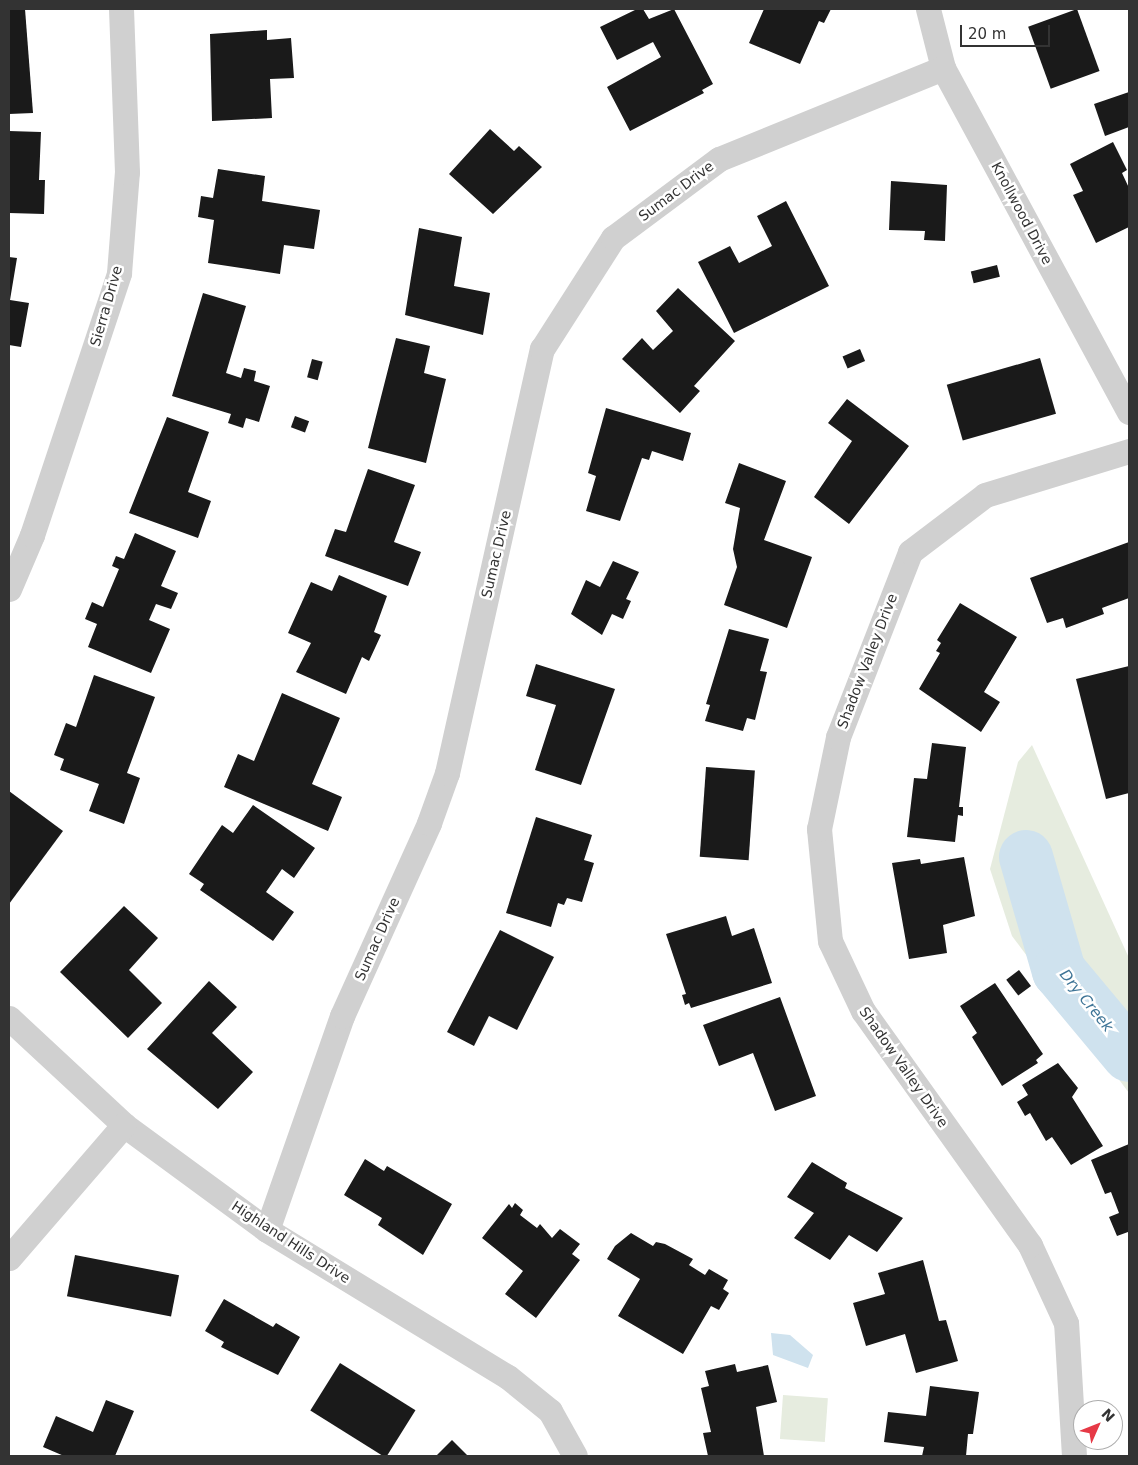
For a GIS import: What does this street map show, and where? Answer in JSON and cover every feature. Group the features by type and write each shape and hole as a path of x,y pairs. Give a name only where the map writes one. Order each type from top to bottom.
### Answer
{"street":[{"name":"Sierra Drive","path":"9,589 32,535 119,273 127,172 121,9"},
{"name":"Knollwood Drive","path":"928,9 943,68 1129,412"},
{"name":"Sumac Drive","path":"266,1230 342,1016 429,824 447,773 542,349 613,238 719,159 943,68"},
{"name":"Shadow Valley Drive","path":"1074,1456 1066,1323 1030,1245 864,1011 830,941 818,830 838,737 910,552 985,496 1129,451"},
{"name":"Highland Hills Drive","path":"9,1018 124,1125 266,1230 508,1377 550,1412 575,1456"},
{"path":"9,1258 124,1125"}],"shaded area":[{"path":"1032,745 1129,958 1129,1093 1012,936 990,869 1018,762"},
{"path":"783,1395 828,1398 825,1442 780,1439"}],"water":[{"path":"771,1333 790,1335 813,1355 808,1368 773,1355"}],"building":[{"path":"9,9 25,9 33,113 9,114"},
{"path":"637,9 643,9 649,19 674,9 713,84 702,90 704,93 630,131 607,87 661,57 653,42 617,60 600,27"},
{"path":"764,9 831,9 824,23 819,21 800,64 749,43"},
{"path":"1077,9 1100,71 1051,89 1028,27"},
{"path":"267,30 267,40 291,38 294,78 270,79 272,118 212,121 210,34"},
{"path":"1129,92 1129,127 1105,136 1094,104"},
{"path":"490,129 514,151 519,146 542,167 493,214 449,174"},
{"path":"9,131 41,132 39,180 45,180 44,214 9,213"},
{"path":"1113,142 1127,170 1122,173 1129,188 1129,227 1096,243 1073,195 1083,191 1070,164"},
{"path":"218,169 265,176 262,201 320,210 314,249 284,245 280,274 208,263 214,220 198,217 201,196 213,198"},
{"path":"891,181 947,185 945,241 924,240 925,231 889,230"},
{"path":"786,201 829,286 734,333 698,262 730,246 739,263 772,246 757,216"},
{"path":"419,228 462,237 454,286 490,293 483,335 405,315"},
{"path":"9,257 17,258 10,300 29,303 21,347 9,345"},
{"path":"997,265 1000,277 974,283 971,272"},
{"path":"678,288 735,341 694,386 700,391 680,413 622,359 642,338 653,350 673,331 656,311"},
{"path":"203,293 246,306 226,373 241,378 244,368 256,371 254,381 270,386 259,422 246,418 243,428 228,423 231,414 172,396"},
{"path":"396,338 430,346 424,373 446,379 426,463 368,448"},
{"path":"860,349 865,361 848,368 843,356"},
{"path":"1040,358 1056,414 963,440 947,385"},
{"path":"312,359 323,362 318,380 307,377"},
{"path":"847,399 909,446 849,524 814,497 852,441 828,423"},
{"path":"606,408 691,433 683,461 652,451 649,460 642,458 620,521 586,511 596,476 588,473"},
{"path":"295,416 309,421 305,432 291,427"},
{"path":"167,417 209,432 188,492 211,501 198,538 129,513"},
{"path":"739,463 786,481 764,540 812,557 787,628 724,605 737,567 733,549 740,508 725,503"},
{"path":"368,469 415,485 394,542 421,552 408,586 325,556 335,529 346,532"},
{"path":"135,533 176,551 161,586 178,593 171,609 156,604 149,620 170,629 151,673 88,647 97,624 85,619 92,602 103,607 119,569 112,566 116,556 124,559"},
{"path":"1129,542 1129,598 1102,608 1104,614 1066,628 1063,618 1047,623 1030,578"},
{"path":"613,561 639,572 626,599 631,601 623,619 612,614 602,635 571,614 586,580 600,587"},
{"path":"339,575 387,596 374,632 381,635 369,661 362,657 346,694 296,672 311,643 288,633 311,582 332,591"},
{"path":"960,603 1017,637 984,692 1000,702 981,732 919,689 940,653 936,651 941,643 937,640"},
{"path":"729,629 769,639 760,671 767,672 755,720 747,718 743,731 705,721 710,705 706,704"},
{"path":"536,664 615,689 581,785 535,770 556,705 526,696"},
{"path":"1129,666 1129,793 1106,799 1076,679"},
{"path":"94,675 155,697 127,773 140,778 124,824 89,811 99,784 60,770 64,759 54,755 66,723 76,727"},
{"path":"282,693 340,718 312,784 342,797 328,831 224,787 238,754 254,761"},
{"path":"932,743 966,747 959,807 963,807 963,816 958,815 955,842 907,837 914,778 927,779"},
{"path":"706,767 755,770 749,860 700,857"},
{"path":"9,791 63,831 9,904"},
{"path":"253,805 315,848 294,878 282,869 266,892 294,912 273,941 200,890 204,884 189,874 222,825 233,833"},
{"path":"536,817 592,835 584,860 594,863 582,902 567,898 564,905 558,903 551,927 506,913"},
{"path":"964,857 975,916 943,925 947,953 909,959 892,863 920,859 921,864"},
{"path":"124,906 158,938 129,970 162,1003 128,1038 60,972"},
{"path":"726,916 732,936 754,928 772,983 691,1008 689,1003 685,1005 682,995 686,994 666,934"},
{"path":"500,930 554,957 517,1030 489,1016 474,1046 447,1032"},
{"path":"1019,970 1031,986 1018,996 1006,980"},
{"path":"209,981 237,1007 212,1033 253,1072 218,1109 147,1049"},
{"path":"995,983 1043,1054 1036,1060 1038,1063 1002,1086 972,1037 977,1033 960,1006"},
{"path":"780,997 816,1096 775,1111 753,1053 719,1066 703,1025"},
{"path":"1058,1063 1078,1088 1072,1097 1103,1146 1071,1165 1052,1137 1046,1141 1030,1113 1025,1116 1017,1102 1028,1095 1022,1085"},
{"path":"1129,1144 1129,1235 1128,1232 1117,1236 1109,1217 1119,1213 1111,1192 1105,1194 1091,1160"},
{"path":"365,1159 384,1171 387,1166 452,1204 423,1255 378,1225 382,1218 344,1195"},
{"path":"812,1162 847,1183 845,1188 903,1218 877,1252 849,1235 830,1260 794,1238 814,1213 787,1197"},
{"path":"515,1203 523,1210 520,1215 537,1228 540,1224 552,1238 560,1229 580,1244 572,1254 580,1260 536,1318 505,1294 523,1271 482,1238 509,1204 512,1208"},
{"path":"631,1233 653,1246 656,1242 665,1244 693,1259 689,1265 705,1275 709,1269 728,1280 723,1289 729,1293 719,1310 711,1306 683,1354 618,1316 640,1279 607,1259 615,1246"},
{"path":"75,1255 179,1275 171,1316 67,1296"},
{"path":"923,1260 939,1321 946,1320 958,1361 916,1373 905,1334 866,1346 853,1303 885,1294 878,1273"},
{"path":"224,1299 273,1327 276,1323 300,1337 278,1375 221,1347 224,1342 205,1331"},
{"path":"340,1363 415,1410 387,1456 383,1456 310,1410"},
{"path":"735,1364 737,1372 768,1365 777,1402 756,1407 764,1456 708,1456 703,1433 711,1432 701,1388 709,1386 705,1371"},
{"path":"930,1386 979,1392 973,1434 968,1434 966,1456 922,1456 924,1447 884,1442 888,1412 926,1416"},
{"path":"106,1400 134,1411 115,1456 64,1456 43,1447 56,1416 93,1432"},
{"path":"452,1440 468,1456 436,1456"}],"waterway":[{"name":"Dry Creek","path":"1026,857 1059,971 1129,1055"}]}
